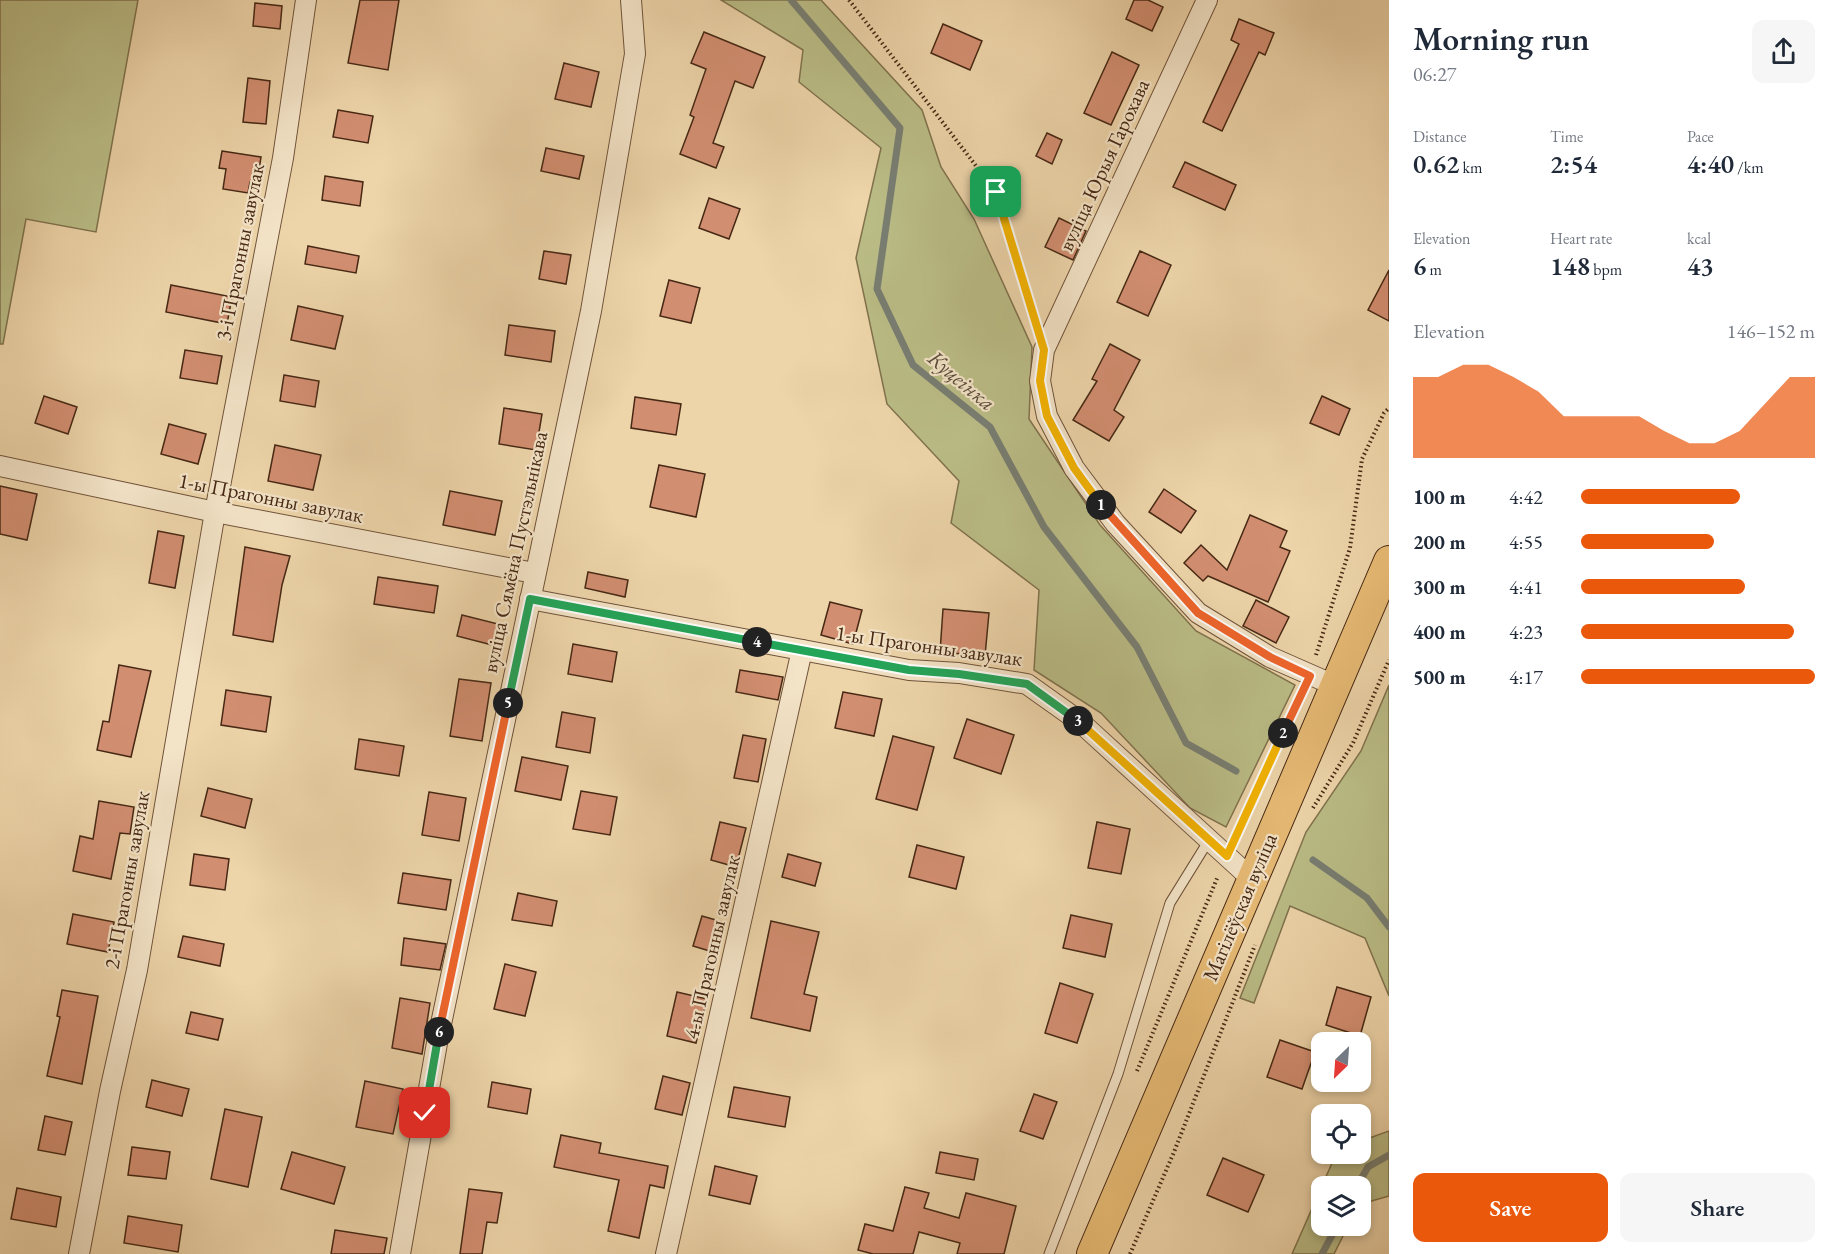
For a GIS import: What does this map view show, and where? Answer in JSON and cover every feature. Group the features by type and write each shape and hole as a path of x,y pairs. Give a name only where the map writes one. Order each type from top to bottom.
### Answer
{"main road":[{"name":"Магілёўская вуліца","path":"1092,1254 1253,879 1323,681 1372,614 1389,561"}],"street":[{"name":"3-і Прагонны завулак","path":"215,512 283,158 306,0"},
{"name":"вуліца Сямёна Пустэльнікава","path":"400,1254 437,1043 534,573 591,311 635,54 631,0"},
{"name":"вуліца Юрыя Гарохава","path":"1207,0 1044,350 1040,381 1047,416 1074,468 1115,523 1198,613 1270,657 1323,681"},
{"name":"1-ы Прагонны завулак","path":"0,466 215,512 534,573"},
{"name":"2-і Прагонны завулак","path":"79,1254 110,1091 137,970 215,512"},
{"name":"1-ы Прагонны завулак","path":"530,599 909,670 959,674 1027,684 1079,722 1253,879"},
{"name":"4-ы Прагонны завулак","path":"666,1254 802,650"}],"lane":[{"path":"1049,1254 1118,1074 1170,903 1209,840"}],"path":[{"path":"849,0 996,192 1044,350"},
{"path":"1135,1077 1227,856 1323,681 1350,548 1362,459 1389,408"},
{"path":"1313,809 1353,743 1389,660"},
{"path":"1130,1254 1174,1152 1257,940"}],"green space":[{"path":"0,0 138,0 96,232 26,219 3,344 0,344"},
{"path":"721,0 821,0 922,110 941,167 974,219 1032,347 1029,419 1100,525 1196,631 1295,685 1226,827 1190,808 1101,713 1034,670 1039,590 951,523 959,481 887,404 856,258 881,148 799,82 803,50"},
{"path":"1389,685 1389,996 1365,938 1290,906 1254,1003 1240,998 1306,832 1361,751"},
{"path":"1389,1131 1389,1196 1371,1201 1371,1176 1326,1176 1332,1164 1371,1164 1371,1137"},
{"path":"1311,1211 1311,1236 1343,1236 1334,1254 1292,1254"}],"building":[{"path":"360,0 399,0 388,70 348,63"},
{"path":"1134,0 1148,0 1163,7 1152,31 1126,19"},
{"path":"255,3 282,6 280,29 253,26"},
{"path":"1239,19 1274,33 1265,55 1259,52 1222,131 1203,122 1239,44 1231,40"},
{"path":"943,24 982,41 970,70 931,53"},
{"path":"704,32 765,57 753,88 735,81 713,143 724,147 716,168 680,154 694,117 690,115 706,69 691,63"},
{"path":"1112,52 1139,65 1111,125 1084,113"},
{"path":"564,63 599,72 591,107 555,99"},
{"path":"248,78 270,81 266,124 243,122"},
{"path":"338,110 373,116 368,143 333,137"},
{"path":"1047,133 1062,140 1052,164 1036,156"},
{"path":"546,148 584,156 579,179 541,171"},
{"path":"222,151 261,157 257,183 250,182 248,193 223,189 226,169 219,168"},
{"path":"1185,162 1236,185 1225,210 1173,187"},
{"path":"325,176 363,182 360,206 322,200"},
{"path":"709,198 740,209 729,239 699,228"},
{"path":"1059,218 1086,231 1073,260 1045,247"},
{"path":"308,246 359,256 356,273 305,264"},
{"path":"544,251 571,255 566,284 539,279"},
{"path":"1140,251 1171,265 1148,316 1117,302"},
{"path":"1389,270 1389,321 1368,310"},
{"path":"669,280 700,288 691,323 660,316"},
{"path":"171,285 232,297 227,324 166,312"},
{"path":"298,306 343,316 335,349 291,340"},
{"path":"509,325 555,331 551,362 505,355"},
{"path":"1110,344 1140,360 1114,410 1124,417 1109,441 1073,420 1097,381 1092,379"},
{"path":"185,350 222,356 217,384 180,378"},
{"path":"284,375 319,381 315,407 280,401"},
{"path":"44,396 77,407 68,434 35,423"},
{"path":"1322,396 1350,409 1339,435 1310,423"},
{"path":"635,397 681,404 676,435 631,428"},
{"path":"504,408 542,414 536,450 499,444"},
{"path":"169,424 206,434 198,464 161,454"},
{"path":"275,445 321,455 313,490 268,481"},
{"path":"659,465 705,474 696,517 650,507"},
{"path":"0,486 37,494 27,540 0,534"},
{"path":"1164,489 1196,511 1181,533 1149,512"},
{"path":"450,491 502,501 495,535 443,525"},
{"path":"1250,515 1287,531 1280,547 1290,551 1268,602 1208,576 1203,581 1184,563 1201,545 1227,570"},
{"path":"158,531 184,536 175,588 149,583"},
{"path":"245,547 290,556 282,585 273,642 233,635"},
{"path":"588,572 628,580 625,597 585,588"},
{"path":"378,577 438,586 434,613 374,604"},
{"path":"1256,600 1289,617 1276,643 1243,626"},
{"path":"830,602 862,610 853,644 821,635"},
{"path":"943,609 989,613 985,656 940,652"},
{"path":"462,615 506,626 500,647 457,636"},
{"path":"573,644 617,652 612,682 568,674"},
{"path":"119,665 151,671 131,757 97,750 103,721 109,722"},
{"path":"740,670 783,677 778,700 736,692"},
{"path":"459,679 491,683 482,741 450,736"},
{"path":"226,690 271,697 266,732 221,725"},
{"path":"843,692 882,699 874,736 835,728"},
{"path":"562,712 595,718 590,753 556,747"},
{"path":"967,719 1014,735 1001,774 954,758"},
{"path":"743,735 766,739 758,782 734,778"},
{"path":"893,736 934,747 917,810 876,799"},
{"path":"359,739 404,746 399,776 355,769"},
{"path":"522,757 568,766 561,800 515,791"},
{"path":"208,788 252,799 245,828 201,816"},
{"path":"581,791 617,797 610,835 573,829"},
{"path":"429,792 466,798 459,841 422,835"},
{"path":"99,801 134,807 130,834 120,833 111,879 73,871 80,836 93,839"},
{"path":"720,822 746,828 736,867 711,860"},
{"path":"1097,822 1130,829 1121,874 1088,868"},
{"path":"917,845 964,857 956,889 909,877"},
{"path":"194,854 229,859 225,890 190,885"},
{"path":"788,854 821,863 815,886 782,877"},
{"path":"403,873 451,880 446,910 398,903"},
{"path":"518,893 557,901 552,926 512,920"},
{"path":"73,914 114,922 108,952 67,944"},
{"path":"1071,915 1112,924 1105,957 1063,948"},
{"path":"702,916 723,922 713,952 693,946"},
{"path":"771,921 819,932 804,994 817,997 810,1031 751,1018"},
{"path":"183,936 224,944 220,966 178,957"},
{"path":"404,938 446,944 440,970 401,965"},
{"path":"505,964 536,972 525,1016 494,1009"},
{"path":"1060,983 1093,994 1077,1043 1045,1033"},
{"path":"1337,987 1371,997 1361,1032 1348,1032 1326,1025"},
{"path":"62,990 98,996 82,1084 47,1076 60,1017 57,1016"},
{"path":"677,992 707,999 696,1043 667,1036"},
{"path":"400,998 430,1003 422,1054 392,1048"},
{"path":"191,1012 223,1019 218,1040 186,1033"},
{"path":"1280,1040 1311,1051 1311,1063 1302,1089 1267,1077"},
{"path":"663,1076 690,1083 682,1115 655,1109"},
{"path":"152,1080 189,1089 182,1116 146,1107"},
{"path":"365,1081 403,1089 393,1134 356,1127"},
{"path":"492,1082 531,1089 527,1114 488,1107"},
{"path":"734,1087 790,1097 785,1127 728,1117"},
{"path":"1034,1094 1057,1102 1043,1139 1020,1131"},
{"path":"225,1109 262,1117 248,1187 211,1179"},
{"path":"45,1116 72,1122 65,1155 38,1150"},
{"path":"561,1135 601,1143 599,1153 668,1166 664,1188 650,1185 639,1238 608,1231 619,1180 554,1167"},
{"path":"132,1147 170,1152 166,1179 128,1175"},
{"path":"292,1152 345,1167 334,1204 281,1189"},
{"path":"940,1152 978,1159 974,1180 936,1173"},
{"path":"1223,1158 1264,1175 1248,1212 1207,1195"},
{"path":"715,1166 757,1176 750,1204 709,1195"},
{"path":"905,1187 929,1193 924,1208 959,1218 966,1193 1016,1206 1004,1254 957,1254 960,1243 919,1232 913,1254 873,1254 858,1250 865,1224 893,1231"},
{"path":"17,1188 61,1197 56,1227 11,1219"},
{"path":"469,1189 502,1193 497,1223 487,1222 482,1254 460,1254"},
{"path":"128,1216 182,1225 178,1252 124,1243"},
{"path":"335,1230 387,1238 384,1254 331,1254"}],"waterway":[{"name":"Куцеінка","path":"791,0 900,128 877,289 913,365 990,427 1044,527 1137,647 1186,743 1236,771"},
{"path":"1313,860 1367,898 1389,927"},
{"name":"Куцеінка","path":"1363,1176 1368,1167 1389,1155"},
{"name":"Куцеінка","path":"1322,1254 1332,1236"}],"route":[{"path":"425,1113 437,1043 530,599 909,670 959,674 1027,684 1079,722 1227,856 1310,676 1270,657 1198,613 1115,523 1074,468 1047,416 1040,381 1044,350 996,192"}]}
